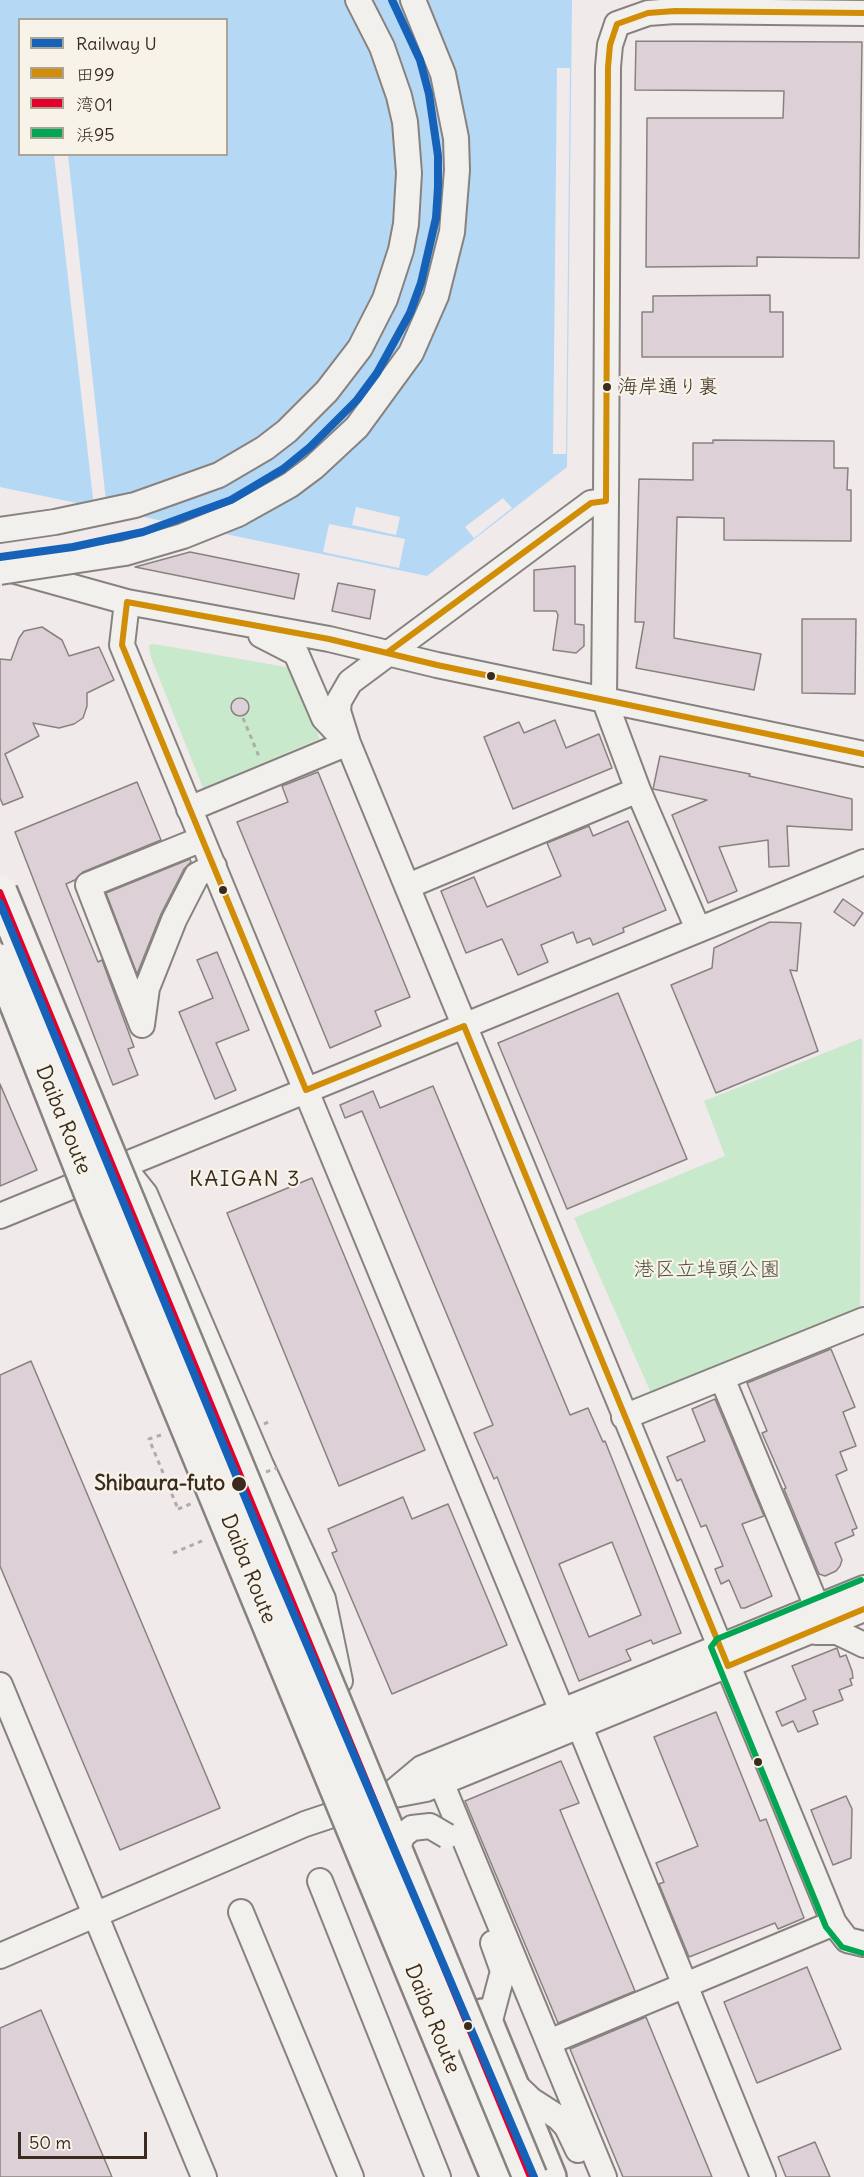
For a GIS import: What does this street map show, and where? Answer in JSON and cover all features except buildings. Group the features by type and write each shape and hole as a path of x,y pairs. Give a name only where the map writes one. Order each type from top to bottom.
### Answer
{"highway":[{"name":"Daiba Route","path":"0,892 373,1806 530,2177"},
{"name":"Daiba Route","path":"0,961 98,1210 498,2177"},
{"path":"373,1806 436,1906 549,2177"}],"street":[{"path":"0,530 56,522 135,506 219,475 265,448 287,431 327,392 360,348 385,299 401,250 407,215 409,173 406,131 399,96 382,47 358,0"},
{"path":"0,572 125,553 183,536 238,514 290,485 337,447 363,419 394,379 411,353 436,296 452,232 458,170 451,106 443,74 413,0"},
{"path":"698,929 638,790 604,699 610,45 617,24 675,6 779,6 864,13"},
{"path":"606,501 591,503 388,652 350,682 339,701 338,711 348,743 834,1923 847,1940 864,1944"},
{"path":"0,567 127,602 388,652 437,665 864,754"},
{"path":"127,602 122,645 306,1090 685,1984 763,2177"},
{"path":"226,620 296,653 324,718 348,743"},
{"path":"189,808 348,743"},
{"path":"408,886 638,790"},
{"path":"202,839 88,885 142,1025 147,988 174,920 197,875 214,866"},
{"path":"0,1216 864,862"},
{"path":"0,871 121,1165 144,1194 261,1465 319,1589 332,1630 340,1681 438,2049 479,2177"},
{"path":"0,875 217,1403 291,1578 340,1681"},
{"path":"0,973 186,1415 373,1806 493,2076 517,2177"},
{"path":"0,998 77,1184 91,1226 310,1757 373,1806"},
{"path":"624,1417 864,1320"},
{"path":"722,1378 817,1607"},
{"path":"0,1956 305,1824 426,1789 571,1719 724,1657 817,1607 864,1587"},
{"path":"724,1657 801,1636 864,1609"},
{"path":"801,1636 837,1632 864,1645"},
{"path":"0,1685 204,2177"},
{"path":"373,1806 422,1768 571,1719"},
{"path":"441,1782 604,2177"},
{"path":"488,2028 502,1979 500,1961 447,1836 438,1829 420,1826 402,1836 394,1861 523,2177"},
{"path":"320,1881 438,2177"},
{"path":"241,1912 351,2177"},
{"path":"549,2042 834,1923"},
{"path":"510,2080 567,2127 590,2177"}],"path":[{"path":"243,718 264,766"},
{"path":"161,1435 150,1439 178,1509"},
{"path":"173,1553 204,1540"}],"green space":[{"path":"149,645 292,668 315,721 319,739 203,788 150,655"},
{"name":"港区立埠頭公園","path":"862,1038 860,1315 707,1378 651,1393 574,1218 725,1156 704,1101"}],"water":[{"path":"0,0 572,0 567,467 427,576 0,487"}],"pier":[{"path":"557,68 570,68 566,454 553,454"},
{"path":"54,156 68,156 107,510 94,507"},
{"path":"503,498 512,508 474,538 465,527"},
{"path":"356,507 400,517 396,535 352,525"},
{"path":"329,524 405,539 399,568 323,552"}],"rail line":[{"name":"U","path":"0,557 73,547 143,532 231,500 283,469 310,447 357,400 377,373 410,313 421,283 436,218 438,187 438,156 429,94 420,60 392,0"},
{"name":"U","path":"0,903 273,1565 534,2177"}],"transit line":[{"name":"田99","path":"388,652 591,503 606,501 608,67 610,45 617,24 648,13 675,11 864,13"},
{"name":"田99","path":"127,602 329,639 437,665 864,754"},
{"name":"田99","path":"127,602 122,645 306,1090"},
{"name":"湾01","path":"0,892 530,2177"},
{"name":"田99","path":"464,1026 728,1666 864,1609"},
{"name":"田99","path":"306,1090 464,1026"},
{"name":"浜95","path":"861,1580 717,1639 711,1647 826,1927 842,1947 862,1953"}],"place":[{"name":"海岸通り裏","path":"607,387"},
{"name":"Shibaura-futo","path":"239,1484"}],"district":[{"name":"KAIGAN 3","path":"245,1180"}]}
